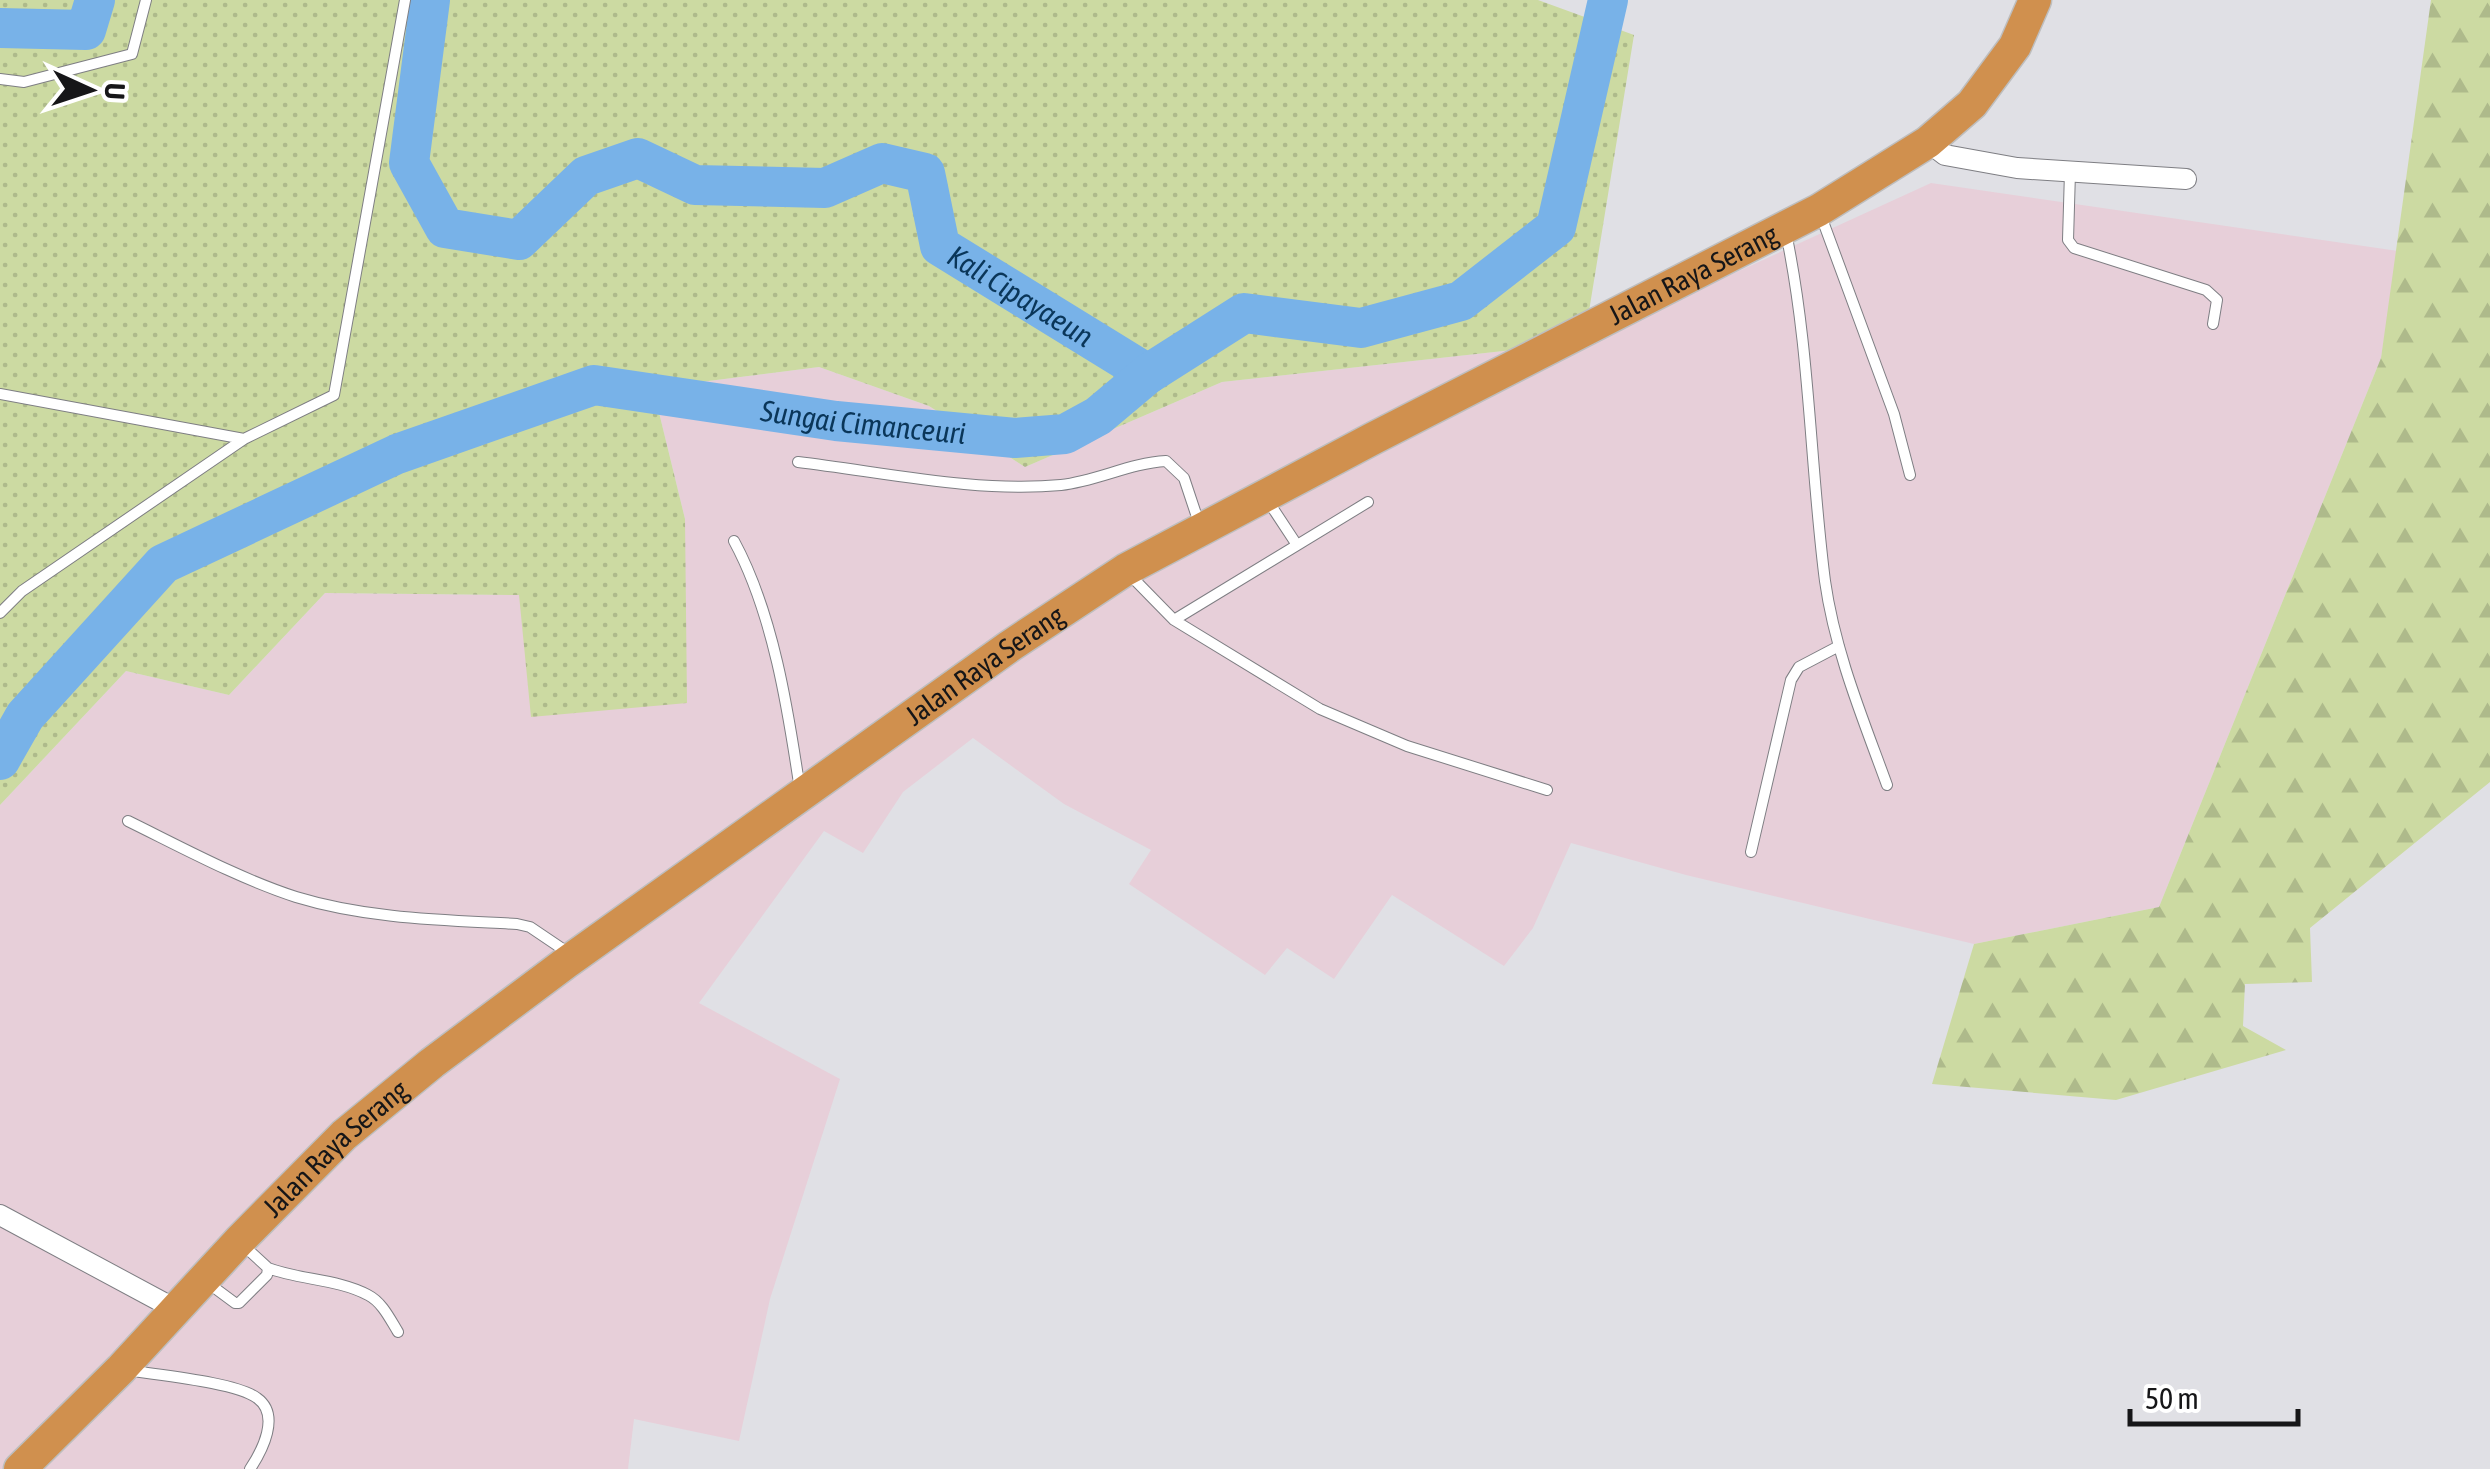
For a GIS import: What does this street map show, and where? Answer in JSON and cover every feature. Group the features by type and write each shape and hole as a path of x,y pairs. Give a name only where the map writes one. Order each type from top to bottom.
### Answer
{"highway":[{"name":"Jalan Raya Serang","path":"20,1469 344,1135 432,1063 575,957 1010,646 1125,570 1818,210 1928,142 1972,104 2015,46 2035,0"}],"street":[{"path":"1928,142 1945,154 2017,168 2186,180"},
{"path":"0,1215 175,1309"}],"lane":[{"path":"0,78 24,82 132,54 146,0"},
{"path":"0,613 22,591 244,439 334,395 405,0"},
{"path":"2070,172 2068,240 2074,248 2206,290 2217,300 2213,324"},
{"path":"1818,210 1894,414 1910,474"},
{"path":"1785,227 1799,292 1826,583 1838,646 1887,785"},
{"path":"0,394 244,439"},
{"path":"798,462 1000,488 1064,485 1148,462 1166,461 1184,478 1201,528"},
{"path":"1264,496 1297,545"},
{"path":"1174,620 1368,502"},
{"path":"734,541 754,578 791,730 801,796"},
{"path":"1125,570 1174,620 1320,709 1407,746 1547,790"},
{"path":"1751,852 1791,680 1800,667 1838,646"},
{"path":"128,821 242,876 295,896 387,916 518,924 530,927 575,957"},
{"path":"239,1241 268,1268 371,1295 398,1332"},
{"path":"203,1280 239,1303 267,1275 268,1268"},
{"path":"120,1369 234,1388 256,1397 264,1406 268,1429 262,1451 250,1469"}],"shaded area":[{"path":"1931,183 2398,251 2381,358 2159,907 1974,944 1686,875 1571,843 1533,928 1504,966 1392,895 1334,979 1287,948 1265,975 1129,884 1151,850 1064,804 973,738 903,792 863,853 824,831 699,1003 840,1079 770,1299 739,1441 634,1419 628,1469 0,1469 0,805 126,671 229,695 325,593 520,595 685,519 653,388 819,367 929,406 1025,467 1222,382 1584,342"}],"green space":[{"path":"0,0 1538,0 1634,35 1584,342 1222,382 1025,467 929,406 819,367 653,388 685,519 687,703 531,717 519,595 325,593 229,695 126,671 0,805"},
{"path":"2431,0 2490,0 2490,782 2310,928 2312,982 2245,984 2243,1026 2286,1050 2116,1100 1932,1084 1974,944 2159,907 2381,358"}],"waterway":[{"name":"Kali Cipayaeun","path":"0,28 86,30 95,0"},
{"name":"Kali Cipayaeun","path":"430,0 409,163 445,228 519,240 586,176 638,158 695,185 825,188 882,163 925,173 940,246 1148,374"},
{"name":"Sungai Cimanceuri","path":"0,760 25,716 163,564 397,454 594,385 836,421 1015,438 1065,434 1098,416 1148,374 1244,313 1361,328 1461,301 1556,227 1608,0"}]}
